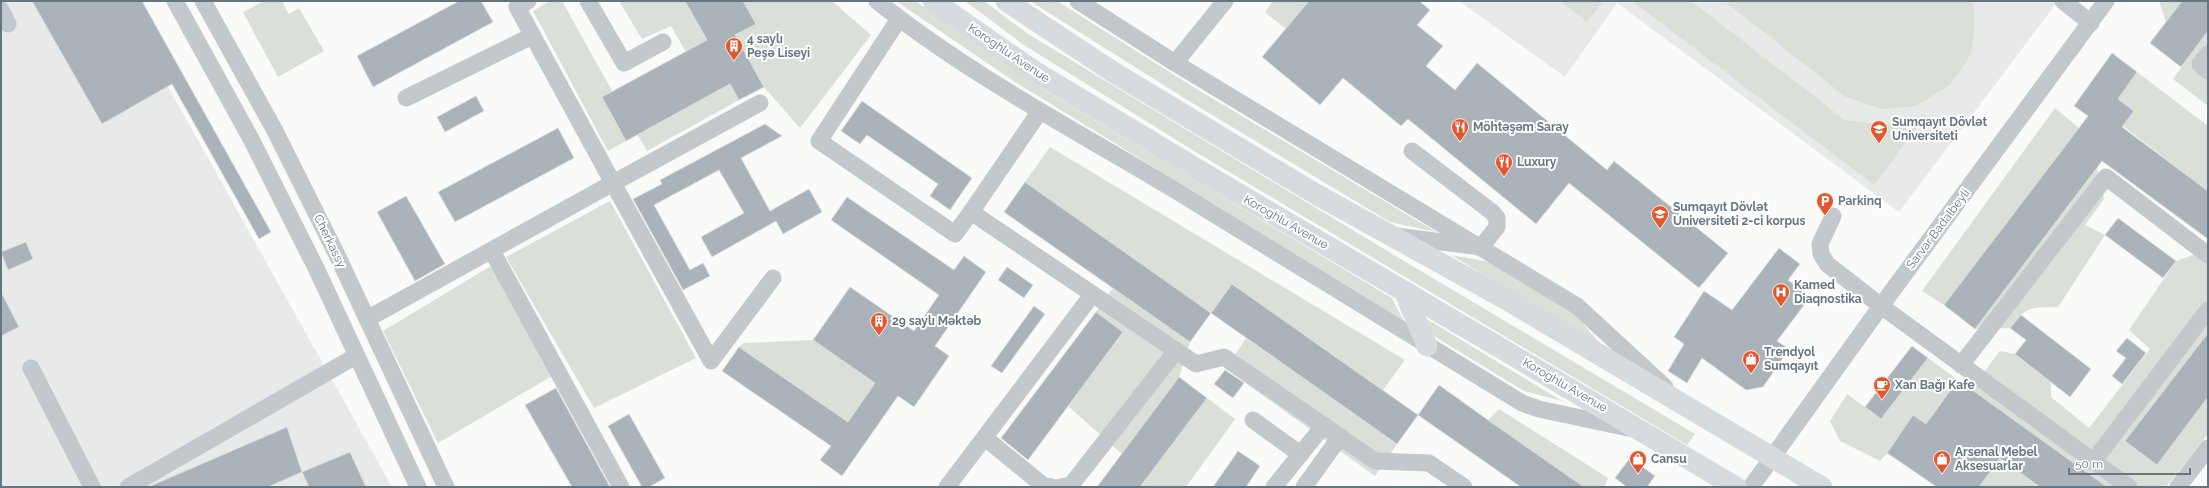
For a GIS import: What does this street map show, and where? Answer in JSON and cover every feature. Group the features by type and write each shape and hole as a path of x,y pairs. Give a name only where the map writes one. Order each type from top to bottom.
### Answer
{"main road":[{"name":"Koroghlu Avenue","path":"933,1 1034,71 1736,487"},
{"path":"1006,1 1113,72 1314,193 1509,301 1685,404 1822,487"},
{"path":"1404,291 1427,346"}],"street":[{"name":"Cherkassy","path":"175,1 251,139 316,268 418,487"},
{"name":"Cherkassy","path":"202,1 274,129 367,319 446,487"},
{"path":"528,1 517,7 711,361 772,278"},
{"path":"588,1 624,63 663,42"},
{"path":"877,1 899,18 1003,89 1173,190 1522,403 1539,410 1574,415 1645,432"},
{"path":"1078,1 1175,63 1577,306 1685,404"},
{"path":"1175,63 1225,1"},
{"path":"2063,1 2091,23"},
{"name":"Sarvar Badalbeyli","path":"1751,487 1771,457 1881,306 2106,1"},
{"path":"899,18 819,141 955,234 1040,111"},
{"path":"406,98 532,36"},
{"path":"2208,54 2200,64 2208,71"},
{"path":"367,319 760,103"},
{"path":"1412,151 1492,212 1497,218 1497,227 1481,247"},
{"path":"1961,365 2106,178 2208,255"},
{"path":"971,212 1176,352 1196,364 1224,357 1376,461 1429,463 1464,487"},
{"path":"1833,216 1820,244 1821,254 1826,264 1961,365 2129,487"},
{"path":"1389,235 1481,247"},
{"path":"492,250 621,487"},
{"path":"947,487 1092,295"},
{"path":"2094,462 2208,310"},
{"path":"1060,487 1071,485 1176,352"},
{"path":"128,487 356,356"},
{"path":"31,368 92,487"},
{"path":"1253,420 1300,454"},
{"path":"1274,487 1324,425"},
{"path":"1304,487 1340,437"},
{"path":"985,438 1044,486 1052,487"},
{"path":"2178,487 2208,448"}],"shaded area":[{"path":"1,1 120,1 392,487 1,487"},
{"path":"264,1 282,1 289,14 299,8 324,51 278,77 243,12"},
{"path":"550,1 562,1 612,91 602,97 626,141 608,151 533,11"},
{"path":"619,1 685,1 739,100 647,151 637,134 720,90 696,46 686,52 671,26 642,39"},
{"path":"743,1 832,1 871,35 800,128 764,87 735,35 756,24"},
{"path":"896,1 915,1 1043,89 1392,298 1403,320 1015,82"},
{"path":"965,1 984,1 1028,34 1404,261 1695,434 1687,445 1194,151 1024,45"},
{"path":"1030,1 1057,1 1190,85 1436,232 1390,222 1189,101"},
{"path":"1273,1 1309,1 1286,29 1265,12"},
{"name":"Sumqayıt Dövlət Universiteti","path":"1459,1 2058,1 1899,212 1617,3 1565,77"},
{"path":"1560,1 1603,1 1587,22"},
{"path":"1632,1 1691,1 1845,120 1884,125 1926,115 1874,185"},
{"path":"1724,1 1971,1 1974,5 1975,27 1971,54 1951,84 1916,106 1882,109 1846,97"},
{"path":"2159,1 2182,1 2166,22"},
{"path":"2208,31 2208,106 2173,79"},
{"path":"2137,72 2208,126 2208,191 2123,126 2134,111 2118,99"},
{"path":"2055,108 2079,128 1944,305 1922,291"},
{"path":"1050,147 1405,360 1383,390 1232,284 1211,313 1025,182"},
{"path":"2097,168 2104,199 2085,225 2105,235 2058,307 2041,307 2030,309 2021,315 2010,328 1975,329"},
{"path":"610,201 696,358 594,408 506,257"},
{"path":"2208,250 2208,333 2126,441 2208,397 2208,434 2166,487 2107,487 1971,389 2000,351 2015,354 2051,382 2051,397 2089,428 2150,349 2129,330 2176,261"},
{"path":"1451,255 1490,262 1573,312 1603,347"},
{"path":"491,266 552,376 438,443 383,331"},
{"path":"1113,288 1190,342 1179,377 1122,454 1068,406 1123,333 1096,312"},
{"path":"1422,316 1562,401 1524,391 1434,336"},
{"path":"1246,338 1397,444 1375,476 1226,369"},
{"path":"813,340 875,383 848,422 739,347 744,343"},
{"path":"1928,358 1958,380 1936,411 2040,487 1979,487 1991,470 1887,453 1880,461 1840,441 1830,421 1847,394 1881,419"},
{"path":"1207,398 1235,419 1186,487 1140,487"},
{"path":"1499,409 1608,478 1604,487 1584,487 1488,420"}],"building":[{"path":"32,1 142,1 271,232 259,239 172,84 102,124"},
{"path":"459,1 481,1 493,22 373,87 357,56"},
{"path":"685,1 743,1 756,24 735,35 764,87 739,100 730,84 626,141 602,97 707,40"},
{"path":"1309,1 1419,1 1430,10 1417,25 1443,46 1426,66 1455,90 1477,63 1607,170 1614,161 1728,253 1699,288 1569,183 1536,224 1408,119 1401,126 1343,78 1320,105 1262,57"},
{"path":"2182,1 2208,1 2208,31 2181,67 2150,43"},
{"path":"2112,53 2137,72 2118,99 2134,111 2122,127 2208,191 2208,239 2102,161 1975,329 1944,305 2088,116 2074,106"},
{"path":"476,96 484,111 445,132 437,117"},
{"path":"862,101 972,178 950,210 930,196 938,184 867,135 860,144 841,131"},
{"path":"765,124 782,136 741,158 770,211 809,189 822,212 783,234 776,221 712,257 701,237 744,213 719,170 654,205 690,270 703,263 710,276 683,290 633,199 662,184 660,180"},
{"path":"558,128 574,158 455,222 438,192"},
{"path":"1025,182 1211,313 1190,342 1004,212"},
{"path":"406,196 445,264 415,281 377,212"},
{"name":"29 saylı Məktəb","path":"847,197 954,270 964,256 986,272 935,346 949,356 914,407 898,396 842,476 820,460 831,446 722,371 739,347 848,422 875,383 813,340 850,287 914,331 939,295 831,220"},
{"path":"2118,218 2176,261 2163,278 2105,235"},
{"path":"26,242 33,259 8,270 1,252"},
{"path":"1779,248 1800,264 1788,280 1810,297 1777,341 1789,349 1763,387 1746,390 1702,358 1687,383 1668,371 1684,344 1674,337 1704,291 1732,310"},
{"path":"1007,267 1033,285 1024,298 998,280"},
{"path":"1232,284 1418,415 1397,444 1211,313"},
{"path":"1,292 19,327 1,336"},
{"path":"1034,306 1045,314 1002,373 991,366"},
{"path":"1096,312 1123,332 1028,460 1001,438"},
{"path":"2021,315 2091,369 2070,397 2015,354 2026,340 2010,328"},
{"path":"2208,333 2208,397 2157,465 2125,441"},
{"path":"2127,338 2146,353 2122,384 2112,376 2126,358 2116,351"},
{"path":"1912,346 1928,358 1881,419 1865,407"},
{"path":"1225,370 1244,383 1233,398 1214,384"},
{"path":"1179,377 1207,398 1140,487 1097,487"},
{"path":"1958,380 2107,487 2040,487 2000,458 1979,487 1937,487 1887,453 1913,415 1926,424"},
{"path":"1439,385 1584,487 1521,487 1418,415"},
{"path":"556,388 610,487 572,487 525,405"},
{"path":"629,414 665,478 649,487 642,487 608,426"},
{"path":"287,427 302,472 268,487 148,487"},
{"path":"1238,451 1260,466 1246,487 1213,487"},
{"path":"350,452 366,487 309,487 302,472"},
{"path":"1630,458 1655,476 1647,487 1627,487 1615,478"}],"place":[{"name":"4 saylı Peşə Liseyi","path":"734,61"},
{"name":"Möhtəşəm Saray","path":"1460,142"},
{"name":"Sumqayıt Dövlət Universiteti","path":"1879,144"},
{"name":"Luxury","path":"1504,177"},
{"name":"Parkinq","path":"1825,216"},
{"name":"Sumqayıt Dövlət Universiteti 2-ci korpus","path":"1660,229"},
{"name":"Kamed Diaqnostika","path":"1781,307"},
{"name":"29 saylı Məktəb","path":"879,336"},
{"name":"Trendyol Sumqayıt","path":"1751,374"},
{"name":"Xan Bağı Kafe","path":"1882,400"},
{"name":"Cansu","path":"1638,474"},
{"name":"Arsenal Mebel Aksesuarlar","path":"1942,474"}]}
